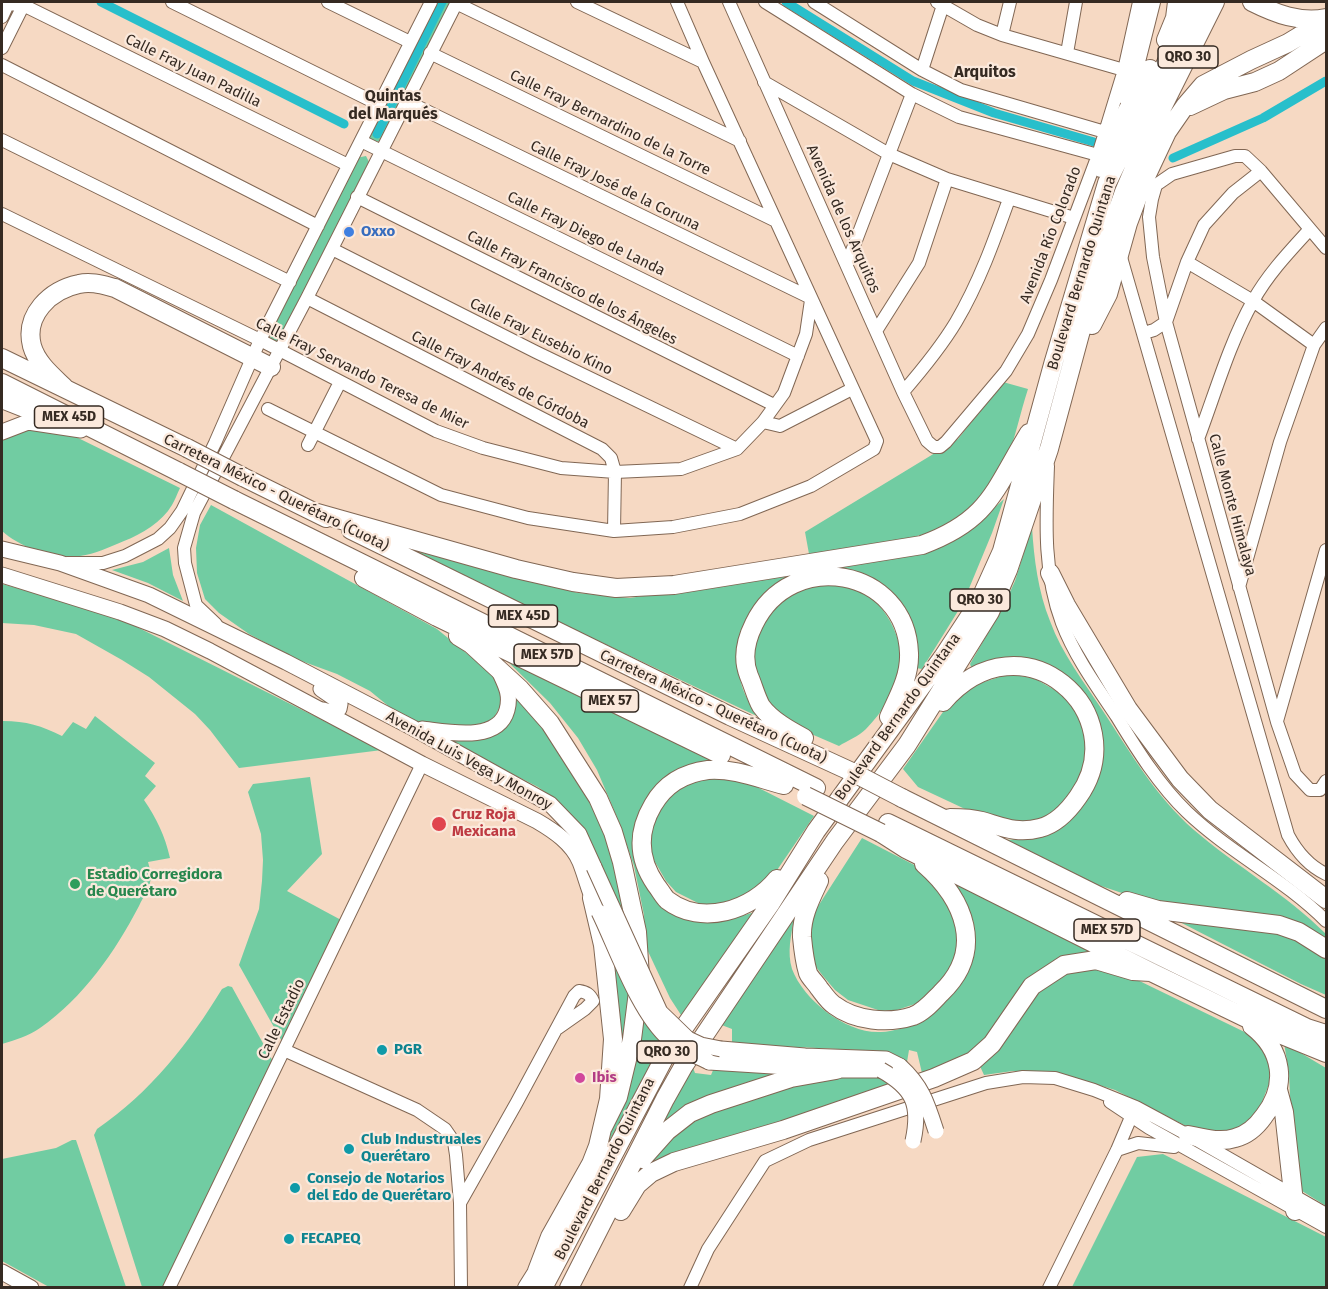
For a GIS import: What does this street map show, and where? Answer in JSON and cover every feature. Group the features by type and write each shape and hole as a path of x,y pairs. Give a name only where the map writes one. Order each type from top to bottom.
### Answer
{"highway":[{"path":"1121,122 1151,2"},
{"path":"1055,356 1062,297 1082,224 1100,171 1121,122 1170,32 1177,2"},
{"name":"Boulevard Bernardo Quintana","path":"569,1287 683,1067 834,842 907,745 990,612 1008,570 1049,449 1073,362 1084,292 1107,183 1197,2"},
{"name":"Boulevard Bernardo Quintana","path":"540,1279 610,1163 634,1112 669,1049 771,903 816,831 943,657 980,602 1002,551 1055,356 1100,260 1132,171 1215,2"},
{"path":"1252,2 1287,17 1326,19"},
{"path":"1073,362 1108,294 1128,223 1143,183 1167,132 1179,114 1203,85 1288,43 1326,19"},
{"path":"1179,114 1224,90 1255,82 1280,71 1326,40"},
{"path":"62,387 38,360 32,345 32,317 52,295 79,284 97,283 115,288 257,348 271,367"},
{"path":"2,345 62,387"},
{"name":"Carretera México - Querétaro (Cuota)","path":"2,358 719,711 852,772 1326,1009"},
{"name":"Carretera México - Querétaro (Cuota)","path":"2,383 811,792 884,828 1024,889 1307,1028 1326,1048"},
{"path":"2,399 137,451"},
{"path":"317,513 573,582 616,588 674,585 922,545 944,537 965,524 985,506 1000,485 1011,462 1038,419"},
{"name":"Carretera México - Querétaro (Cuota)","path":"277,522 311,548 437,617 784,785 811,792"},
{"path":"1050,573 1066,605 1128,709 1180,779 1210,810 1326,899"},
{"path":"852,772 834,755 785,728 761,706 745,666 747,637 761,609 779,592 806,578 837,575 866,585 894,606 906,630 910,654 907,678 870,756"},
{"path":"437,617 451,632 471,644 520,688 550,723 598,798 613,832 637,932 640,976 632,1039 618,1097 603,1127"},
{"path":"907,745 957,687 979,673 1002,666 1024,666 1044,671 1060,681 1075,695 1086,714 1093,732 1094,751 1091,769 1083,790 1069,810 1042,827 1016,830 971,819 942,818"},
{"path":"784,785 728,770 708,770 683,775 660,794 645,819 640,842 647,872 666,899 688,910 711,914 734,910 757,899 771,886 816,831"},
{"name":"Carretera México - Querétaro (Cuota)","path":"884,828 906,849 1151,972 1236,1014 1326,1048"},
{"path":"834,842 806,908 802,936 809,975 833,1005 857,1016 874,1020 914,1015 928,1006 947,987 959,970 967,945 963,919 956,900 929,869 906,849"},
{"path":"1027,860 1133,904 1158,910 1279,925 1299,932 1326,950"},
{"path":"1024,889 1037,901 1125,953 1151,972"},
{"path":"527,1287 540,1279 550,1237 591,1164 609,1100 613,1039 603,945 596,905"},
{"path":"1169,932 1224,952 1326,1000"},
{"path":"583,1287 626,1200 637,1185 651,1173 694,1155 783,1130 913,1085 973,1060 992,1044 1032,986 1064,965 1096,960 1133,971 1151,972"},
{"path":"1236,1014 1268,1040 1273,1050 1279,1073 1278,1090 1284,1112 1293,1202"},
{"path":"622,1184 667,1131 690,1113 763,1086 836,1070"},
{"path":"1187,1142 1222,1140 1244,1135 1263,1119 1278,1090"}],"main road":[{"path":"2,432 28,422 81,430"},
{"path":"2,541 18,553"},
{"name":"Avenida Luis Vega y Monroy","path":"2,549 60,563 148,595 286,662 413,728 550,804 579,834 660,1012 688,1039 721,1049 806,1056 886,1059 900,1066 912,1077 924,1094 936,1131"},
{"name":"Avenida Luis Vega y Monroy","path":"2,575 120,612 165,630 210,651 422,765 553,831 569,846 580,861 596,905 649,1016 668,1039 684,1050 710,1062 836,1070 880,1070 908,1089 915,1106 917,1120 913,1141"},
{"path":"286,662 340,704 336,711 330,713 309,705"},
{"path":"413,728 446,732 493,729 501,723 507,713 508,704 508,689 497,668"},
{"path":"2,1272 31,1287"}],"street":[{"path":"2,17 6,2 24,3 2,48"},
{"path":"172,2 378,104"},
{"path":"328,2 410,42"},
{"path":"60,563 103,563 125,556 159,539 182,511 257,348 431,2"},
{"path":"231,636 196,605 189,583 184,548 194,513 308,298 456,2 740,141"},
{"path":"577,2 703,62"},
{"path":"268,409 311,439 441,495 528,518 614,531 673,527 740,514 811,486 877,445 677,2"},
{"name":"Avenida de los Arquitos","path":"729,2 903,392 927,441 934,447"},
{"path":"765,2 912,93 959,117 1098,155"},
{"path":"814,2 922,70 961,90 1105,132"},
{"path":"1002,35 1010,2"},
{"path":"1067,53 1076,2"},
{"name":"Avenida Río Colorado","path":"934,447 940,447 946,442 1006,371 1028,334 1098,155 1124,70 1139,2"},
{"name":"Calle Fray Juan Padilla","path":"24,3 348,165"},
{"path":"922,70 942,3 977,26 1124,70"},
{"name":"Calle Fray Bernardino de la Torre","path":"430,52 776,221"},
{"path":"2,65 318,226"},
{"path":"764,82 888,154 947,179 1074,218"},
{"path":"847,264 912,93"},
{"name":"Calle Fray José de la Coruna","path":"406,101 811,298"},
{"path":"2,140 290,282"},
{"name":"Calle Fray Diego de Landa","path":"361,141 798,356"},
{"name":"Calle Monte Himalaya","path":"1261,171 1245,156 1235,156 1172,174 1156,185 1149,216 1153,257 1166,322 1277,722 1295,774 1310,790 1320,790 1326,782"},
{"path":"1144,333 1166,322 1187,261 1204,225 1233,193 1261,171 1326,248"},
{"path":"876,331 919,262 947,179"},
{"name":"Calle Fray Francisco de los Ángeles","path":"357,197 774,405"},
{"path":"903,392 935,354 956,323 992,248 1009,199"},
{"name":"Calle Fray Servando Teresa de Mier","path":"2,214 257,348 280,350 436,431 483,448 561,468 615,472 681,469 737,449 763,422 784,393 806,334 811,298"},
{"path":"1198,439 1236,337 1253,301 1274,270 1310,228"},
{"name":"Calle Fray Eusebio Kino","path":"332,249 536,352 737,449"},
{"path":"1120,254 1288,835 1296,851 1316,869 1326,874"},
{"path":"1187,261 1253,301 1314,345"},
{"name":"Calle Fray Andrés de Córdoba","path":"308,298 602,449 611,458 615,472"},
{"path":"1239,587 1280,442 1314,345 1326,328"},
{"path":"311,439 340,382"},
{"path":"763,422 780,426 852,389"},
{"path":"1049,449 1046,526 1050,573 1063,624 1079,658 1130,739 1165,788 1187,812 1280,882 1326,921"},
{"path":"614,531 615,472"},
{"path":"1277,722 1326,550"},
{"name":"Calle Estadio","path":"169,1287 422,765"},
{"path":"459,1203 558,1028"},
{"path":"284,1050 417,1110 445,1129 454,1142 459,1203 461,1287"},
{"path":"690,1287 708,1249 755,1173 765,1161 809,1140 986,1083 1023,1077 1055,1078 1094,1090 1293,1202 1326,1227"},
{"path":"1049,1287 1117,1150 1133,1112"},
{"path":"1117,1150 1138,1143 1187,1142"},
{"path":"1293,1202 1326,1214"}],"green space":[{"path":"435,2 451,2 381,141 373,142 368,136"},
{"path":"366,156 370,164 278,341 273,341 267,333 356,158"},
{"path":"1003,382 1028,389 1005,464 991,487 971,510 958,520 924,534 885,543 809,554 805,532 958,439"},
{"path":"24,427 72,435 180,488 168,511 151,527 138,535 102,550 80,556 59,556 38,551 18,542 2,531 2,439"},
{"path":"1004,499 963,603 922,669 916,668 918,652 915,635 907,619 822,568 948,542 969,531"},
{"path":"211,505 437,629 492,674 502,691 501,704 495,716 487,723 476,727 442,726 415,721 392,709 370,691 337,674 296,659 249,634 219,613 205,599 197,573 196,548 200,525"},
{"path":"1032,527 1040,587 1055,633 1074,668 1144,774 1194,830 1311,920 1326,934 1326,943 1152,903 1086,881 1005,840 1021,839 1080,806 1092,791 1100,770 1102,747 1091,710 1001,660 972,669 970,664 1003,607 1015,581"},
{"path":"400,547 578,593 630,598 796,572 762,597 747,622 744,633 740,662 741,681 743,690 761,718"},
{"path":"169,548 173,575 183,601 148,583 112,570 143,562"},
{"path":"835,582 861,591 880,606 894,629 899,644 900,659 899,674 887,702 863,732 839,746 802,730 777,715 761,694 753,674 752,651 757,628 773,607 808,584"},
{"path":"2,584 75,604 127,622 382,750 239,768 195,714 149,677 122,660 76,634 34,625 2,623"},
{"path":"499,653 728,764 651,794 650,886 713,922 758,911 681,1015 670,998 645,945 644,915 634,866 619,822 597,770 578,738 550,703"},
{"path":"1009,674 1032,678 1053,687 1067,700 1077,714 1084,731 1087,750 1079,787 1053,814 1036,821 995,823 918,787 903,769 950,702 968,687"},
{"path":"514,691 572,766 596,812 614,862 626,918 630,996 618,1083 594,852 560,803 538,787 442,738 490,735"},
{"name":"Estadio Corregidora de Querétaro","path":"95,716 155,763 145,776 156,786 144,800 160,828 170,858 148,862 150,884 130,923 97,973 84,988 56,1016 40,1028 27,1036 2,1044 3,721 34,725 62,736 73,722 86,729"},
{"path":"310,777 322,854 287,891 343,921 284,1045 239,965 259,909 262,881 261,834 248,792 253,784"},
{"path":"699,778 743,780 814,816 773,876 756,894 714,906 700,904 676,892 666,881 651,855 649,840 656,813 673,790"},
{"path":"862,838 924,870 950,896 961,954 924,1001 897,1010 881,1011 848,1000 835,990 813,963 809,945 813,914"},
{"path":"959,884 1102,955 1060,961 986,1043 956,1062 922,1073 917,1052 909,1050 907,1062 881,1051 732,1044 732,1029 719,1024 794,919 790,950 792,969 806,993 816,1004 854,1028 868,1031 881,1032 900,1029 918,1021 949,996 961,980 969,963 974,944 974,925 969,910 956,888"},
{"path":"1168,916 1278,929 1326,956 1326,995 1301,984"},
{"path":"1088,968 1123,973 1259,1039 1270,1062 1269,1084 1260,1107 1244,1125 1229,1135 1192,1129 1115,1090 1053,1071 1013,1071 984,1075 979,1064 1007,1039 1040,991 1058,978"},
{"path":"232,987 275,1065 166,1287 142,1287 94,1135 97,1129 134,1100 167,1066 196,1029 222,989"},
{"path":"643,1018 662,1043 591,1175"},
{"path":"1284,1043 1326,1068 1326,1206 1294,1186 1289,1073"},
{"path":"691,1062 695,1073 711,1075 714,1068 785,1071 707,1098 664,1122 660,1118"},
{"path":"872,1075 887,1079 898,1087 682,1150 655,1161 635,1176 661,1142 713,1109 805,1079"},
{"path":"76,1140 126,1287 49,1287 2,1261 2,1159 56,1148"},
{"path":"1163,1154 1326,1237 1326,1287 1072,1287 1137,1157"}],"waterway":[{"path":"101,2 344,124"},
{"path":"377,134 442,2"},
{"path":"786,2 913,81 994,113 1094,142"},
{"path":"1173,158 1263,118 1326,81"}],"place":[{"name":"Oxxo","path":"349,232"},
{"name":"Cruz Roja Mexicana","path":"439,824"},
{"name":"Estadio Corregidora de Querétaro","path":"75,884"},
{"name":"PGR","path":"382,1050"},
{"name":"Ibis","path":"580,1078"},
{"name":"Club Industruales Querétaro","path":"349,1149"},
{"name":"Consejo de Notarios del Edo de Querétaro","path":"295,1188"},
{"name":"FECAPEQ","path":"289,1239"}],"district":[{"name":"Arquitos","path":"985,73"},
{"name":"Quintas del Marqués","path":"393,106"}]}
